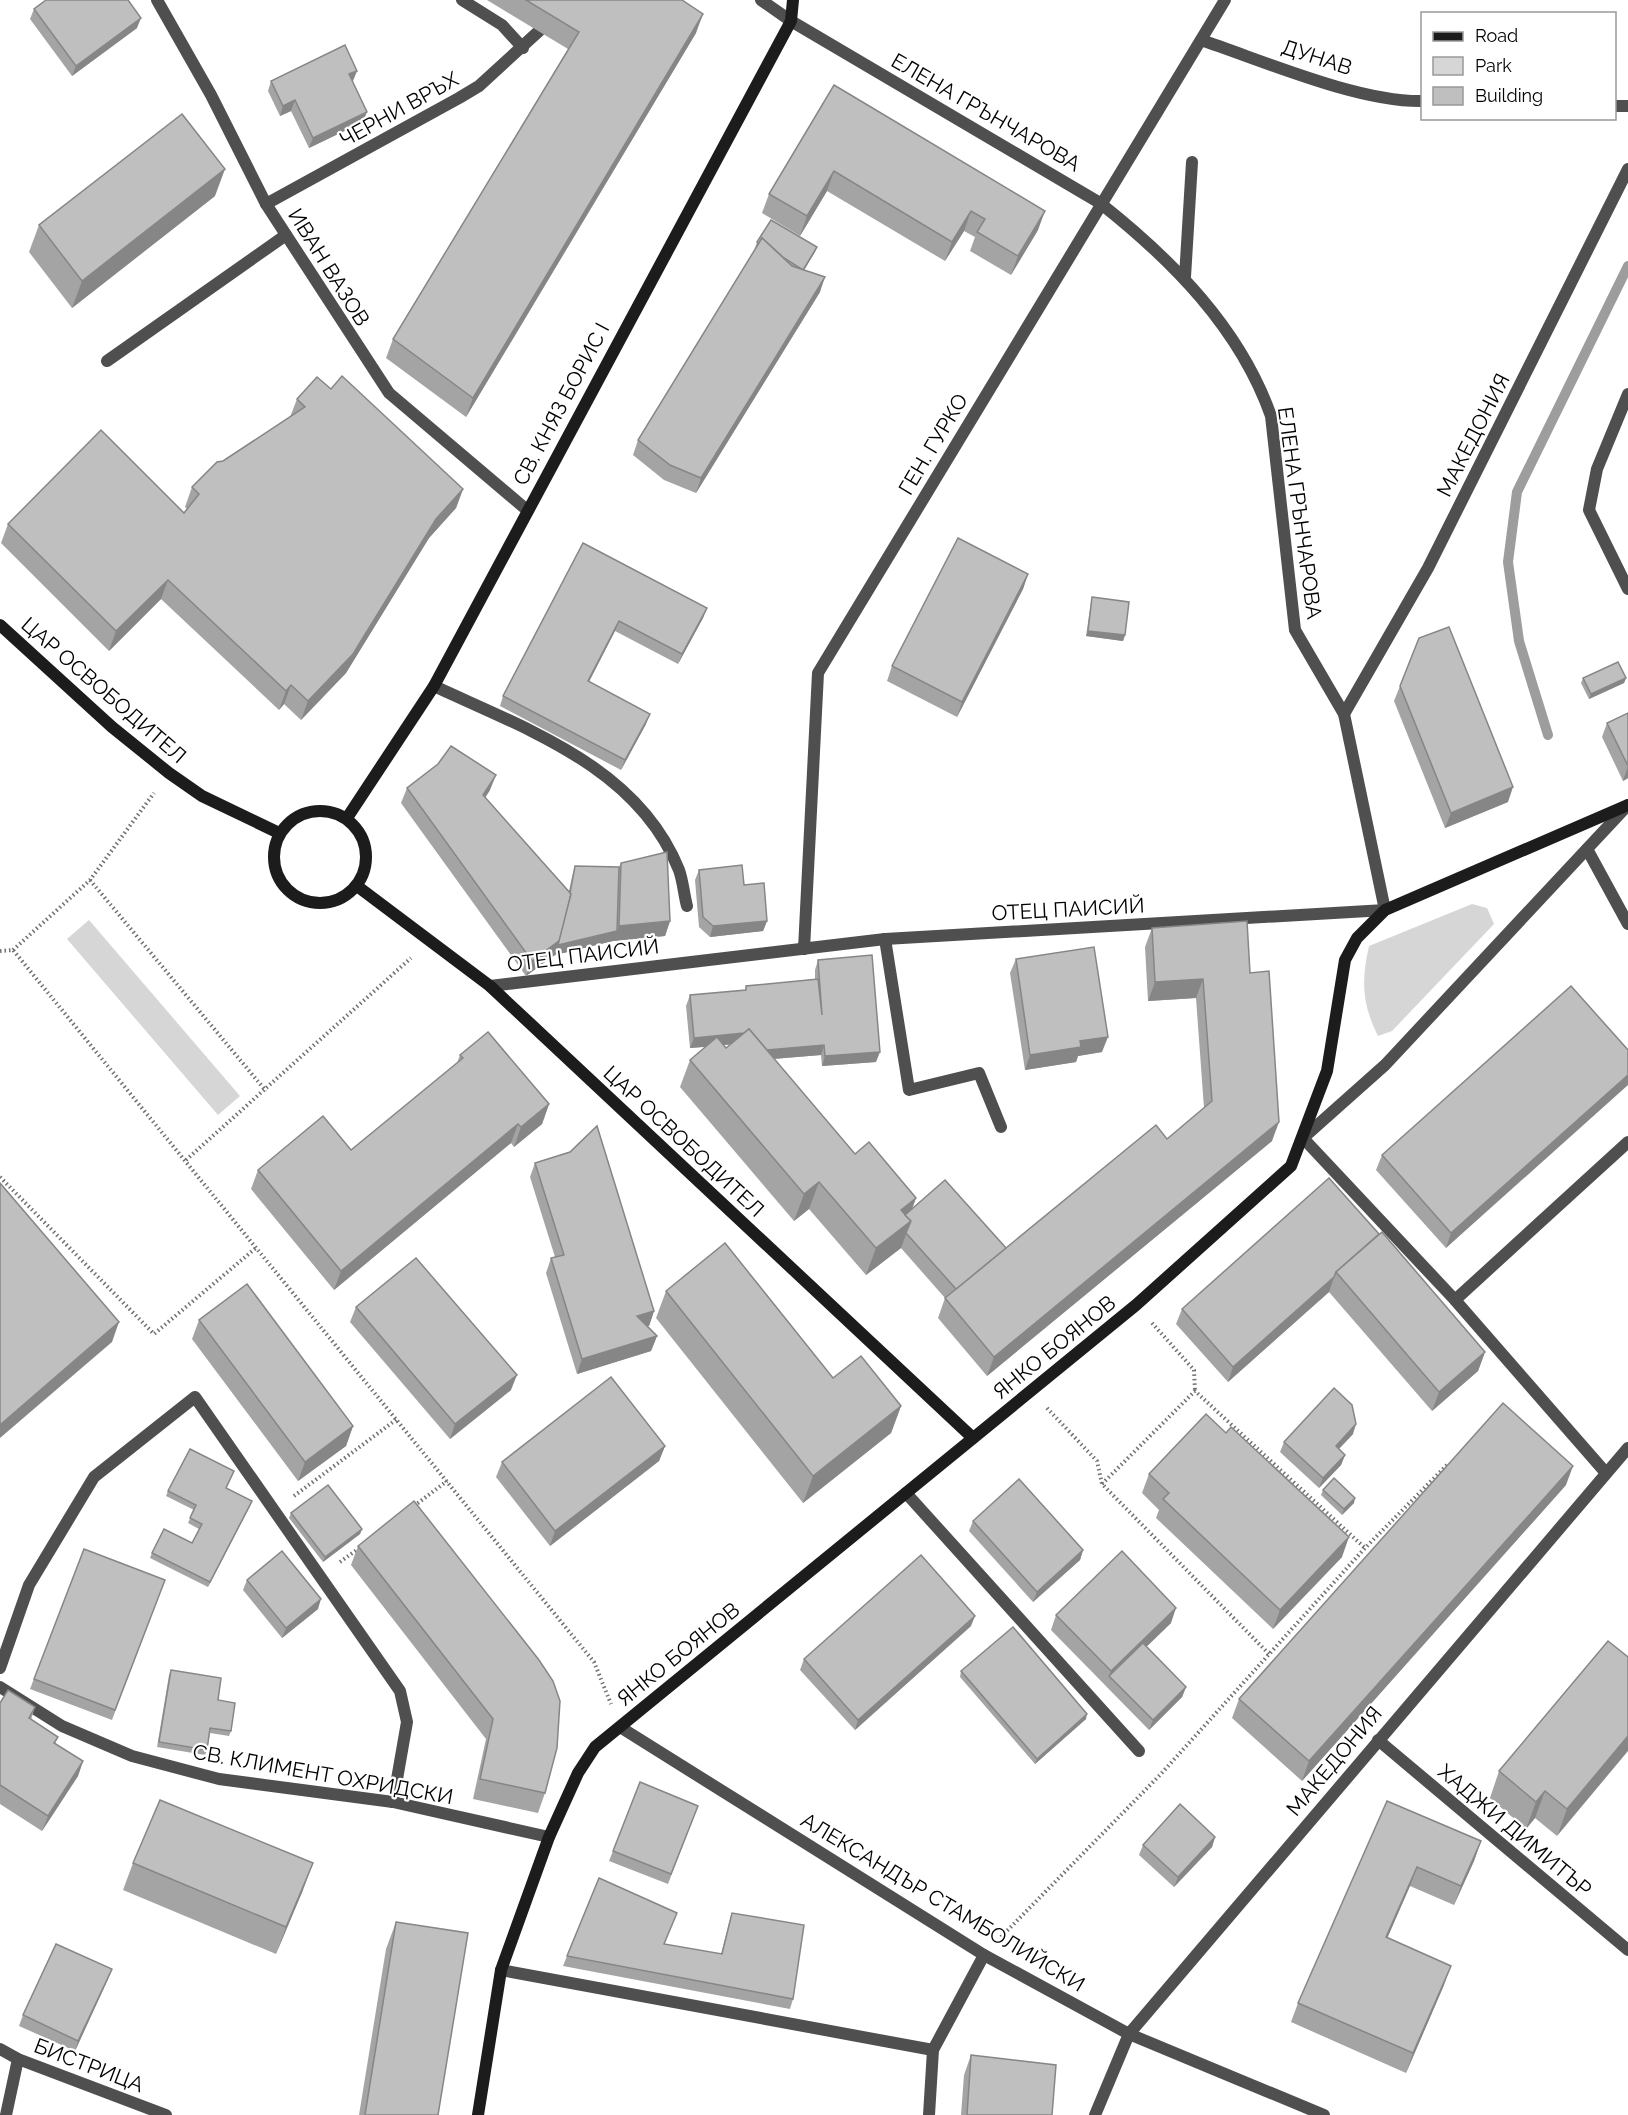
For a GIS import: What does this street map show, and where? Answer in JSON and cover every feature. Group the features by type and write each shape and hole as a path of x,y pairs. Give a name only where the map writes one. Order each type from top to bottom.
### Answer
{"main road":[{"name":"СВ. КНЯЗ БОРИС I","path":"347,818 434,686 791,21 793,0"},
{"name":"ЦАР ОСВОБОДИТЕЛ","path":"0,626 112,727 169,774 202,796 279,833"},
{"name":"ОТЕЦ ПАИСИЙ","path":"1385,910 1628,805"},
{"path":"318,810 333,812 347,818 358,829 365,843 364,872 357,886 345,896 332,902 316,904 301,900 288,891 278,878 273,863 274,848 279,833 290,821 303,813 318,810"},
{"name":"ЦАР ОСВОБОДИТЕЛ","path":"357,886 490,986 973,1438"},
{"name":"ЯНКО БОЯНОВ","path":"478,2115 501,1970 549,1837 583,1764 595,1747 1136,1305 1291,1166 1327,1071 1345,960 1357,938 1385,910"}],"street":[{"name":"ИВАН ВАЗОВ","path":"157,0 211,95 266,204 389,393 527,510"},
{"path":"462,0 502,25 523,48"},
{"name":"ЕЛЕНА ГРЪНЧАРОВА","path":"761,0 791,21 1100,203 1140,234 1185,277 1235,343 1259,383 1271,416 1295,630 1344,714 1385,910"},
{"name":"ГЕН. ГУРКО","path":"804,949 818,673 1100,203 1225,0"},
{"name":"ЧЕРНИ ВРЪХ","path":"266,204 479,86 539,32"},
{"name":"ДУНАВ","path":"1201,40 1334,84 1400,102 1421,101"},
{"path":"1185,277 1192,162"},
{"name":"МАКЕДОНИЯ","path":"1344,714 1428,568 1628,169"},
{"path":"107,361 286,236"},
{"path":"1628,394 1597,469 1589,510 1628,589"},
{"path":"434,686 571,750 603,772 649,820 667,846 680,872 687,906"},
{"path":"1606,1473 1455,1300 1303,1138 1386,1065 1628,805"},
{"path":"1587,849 1628,924"},
{"name":"ОТЕЦ ПАИСИЙ","path":"490,986 885,939 1385,910"},
{"path":"885,939 909,1090 979,1073 1001,1127"},
{"path":"1455,1300 1628,1142"},
{"path":"0,1668 30,1585 94,1478 195,1397 400,1691 407,1722 393,1802"},
{"name":"МАКЕДОНИЯ","path":"1095,2115 1129,2034 1628,1448"},
{"path":"906,1493 1139,1751"},
{"name":"СВ. КЛИМЕНТ ОХРИДСКИ","path":"0,1687 62,1726 132,1756 219,1779 393,1802 549,1837"},
{"name":"АЛЕКСАНДЪР СТАМБОЛИЙСКИ","path":"620,1727 984,1955 1129,2034 1324,2115"},
{"name":"ХАДЖИ ДИМИТЪР","path":"1378,1740 1628,1950"},
{"path":"929,2115 933,2050 984,1955"},
{"path":"501,1970 933,2050"},
{"name":"БИСТРИЦА","path":"0,2049 18,2059 166,2115"},
{"path":"6,2115 18,2059"}],"path":[{"path":"0,951 13,951 90,880 169,774"},
{"path":"90,880 266,1091"},
{"path":"186,1160 266,1091 429,941"},
{"path":"13,951 594,1662 620,1727"},
{"path":"0,1177 154,1334 257,1247"},
{"path":"1136,1305 1194,1370 1195,1391 1365,1548"},
{"path":"1031,1391 1097,1461 1102,1484 1269,1654"},
{"path":"1102,1484 1195,1391"},
{"path":"290,1499 397,1419"},
{"path":"984,1955 1160,1775 1365,1548 1455,1458"},
{"path":"411,1509 447,1481"},
{"path":"321,1577 366,1543"}],"green space":[{"path":"1472,904 1487,908 1494,924 1392,1031 1378,1036 1364,992 1369,946"},
{"path":"89,920 240,1096 218,1115 67,939"}],"building":[{"path":"46,0 128,0 141,18 76,66 34,9"},
{"path":"526,0 682,0 703,14 473,398 393,339 579,32"},
{"path":"345,45 357,71 349,74 367,112 313,138 295,100 283,106 271,81"},
{"path":"834,85 1045,211 1018,256 977,232 985,219 971,211 952,242 834,171 807,216 769,194"},
{"path":"182,114 225,169 82,281 39,225"},
{"path":"771,220 817,247 803,270 784,258 762,238 759,244 757,242"},
{"path":"762,238 792,266 825,277 701,478 670,465 638,440"},
{"path":"342,376 463,489 436,519 353,654 308,701 291,685 286,691 168,580 116,631 8,524 101,430 184,513 199,494 192,487 217,462 223,461 305,407 297,399 317,377 331,389"},
{"path":"958,538 1028,574 962,702 892,666"},
{"path":"583,543 707,608 682,654 619,621 588,681 650,714 625,760 503,696"},
{"path":"1092,597 1129,602 1125,635 1088,631"},
{"path":"1449,627 1513,787 1451,813 1400,686 1419,638"},
{"path":"1618,662 1626,678 1591,694 1583,678"},
{"path":"1628,713 1628,766 1607,723"},
{"path":"451,746 496,775 483,795 571,894 560,940 532,961 407,788 438,764"},
{"path":"667,852 670,921 619,926 621,863"},
{"path":"742,865 744,885 764,883 767,921 713,926 703,917 699,870"},
{"path":"575,866 619,867 617,931 558,945 571,894"},
{"path":"1247,921 1250,973 1269,971 1279,1122 994,1357 945,1298 1156,1125 1167,1139 1212,1101 1203,979 1155,982 1152,928"},
{"path":"1094,947 1108,1037 1080,1041 1081,1047 1030,1055 1016,959"},
{"path":"872,955 880,1052 825,1056 824,1045 767,1050 749,1029 744,1033 694,1038 690,995 746,990 746,986 818,979 822,1015 818,960"},
{"path":"1571,986 1628,1050 1628,1075 1451,1233 1382,1155"},
{"path":"749,1029 855,1154 869,1142 916,1198 901,1210 911,1221 876,1248 819,1182 804,1194 690,1060 717,1037 726,1048"},
{"path":"488,1032 549,1104 521,1127 518,1124 341,1271 258,1170 323,1116 351,1150 463,1058 460,1055"},
{"path":"597,1126 654,1311 637,1316 657,1336 582,1359 551,1258 564,1255 535,1163 570,1152"},
{"path":"1329,1178 1379,1234 1233,1367 1182,1309"},
{"path":"945,1180 1006,1248 956,1289 906,1233 911,1221 905,1215"},
{"path":"0,1183 119,1322 0,1425"},
{"path":"1382,1232 1485,1352 1439,1392 1336,1272"},
{"path":"725,1243 833,1378 861,1356 901,1406 813,1476 666,1291"},
{"path":"416,1258 517,1375 455,1424 356,1307"},
{"path":"247,1284 353,1426 305,1462 199,1320"},
{"path":"611,1377 665,1446 555,1531 502,1462"},
{"path":"1334,1388 1352,1405 1356,1424 1336,1446 1345,1455 1323,1478 1284,1442"},
{"path":"1503,1403 1573,1466 1309,1761 1239,1699"},
{"path":"1206,1414 1226,1433 1231,1427 1349,1537 1280,1610 1163,1499 1169,1493 1149,1474"},
{"path":"190,1449 234,1471 226,1488 252,1501 210,1582 152,1553 164,1529 192,1543 202,1524 190,1518 196,1505 168,1491"},
{"path":"1334,1478 1355,1498 1344,1509 1323,1490"},
{"path":"1019,1479 1083,1550 1037,1592 973,1521"},
{"path":"328,1485 362,1529 325,1557 291,1513"},
{"path":"414,1501 553,1681 560,1701 557,1748 545,1793 480,1779 493,1719 358,1546"},
{"path":"84,1549 165,1580 115,1710 34,1679"},
{"path":"282,1551 321,1599 286,1628 247,1580"},
{"path":"1122,1551 1176,1608 1111,1671 1056,1615"},
{"path":"921,1555 975,1616 858,1720 804,1659"},
{"path":"1013,1627 1087,1714 1037,1759 961,1671"},
{"path":"1608,1641 1628,1657 1628,1736 1567,1809 1545,1791 1536,1802 1499,1771"},
{"path":"1143,1643 1186,1687 1153,1720 1109,1676"},
{"path":"171,1670 221,1678 218,1700 235,1703 231,1731 210,1728 207,1750 159,1742"},
{"path":"8,1690 35,1707 29,1718 58,1737 54,1743 83,1761 48,1816 0,1785 0,1703"},
{"path":"640,1782 698,1806 671,1874 613,1851"},
{"path":"160,1800 313,1863 286,1927 133,1863"},
{"path":"1387,1801 1481,1841 1461,1886 1417,1867 1386,1937 1451,1966 1413,2053 1298,2003"},
{"path":"1180,1804 1215,1837 1178,1877 1143,1845"},
{"path":"599,1878 677,1913 664,1944 722,1954 732,1913 804,1925 793,1999 567,1956"},
{"path":"396,1922 468,1933 438,2115 365,2115"},
{"path":"56,1944 112,1969 78,2041 23,2015"},
{"path":"971,2055 1056,2065 1052,2115 967,2115"}],"waterway":[{"path":"1548,735 1519,641 1508,562 1517,492 1628,266"}]}
